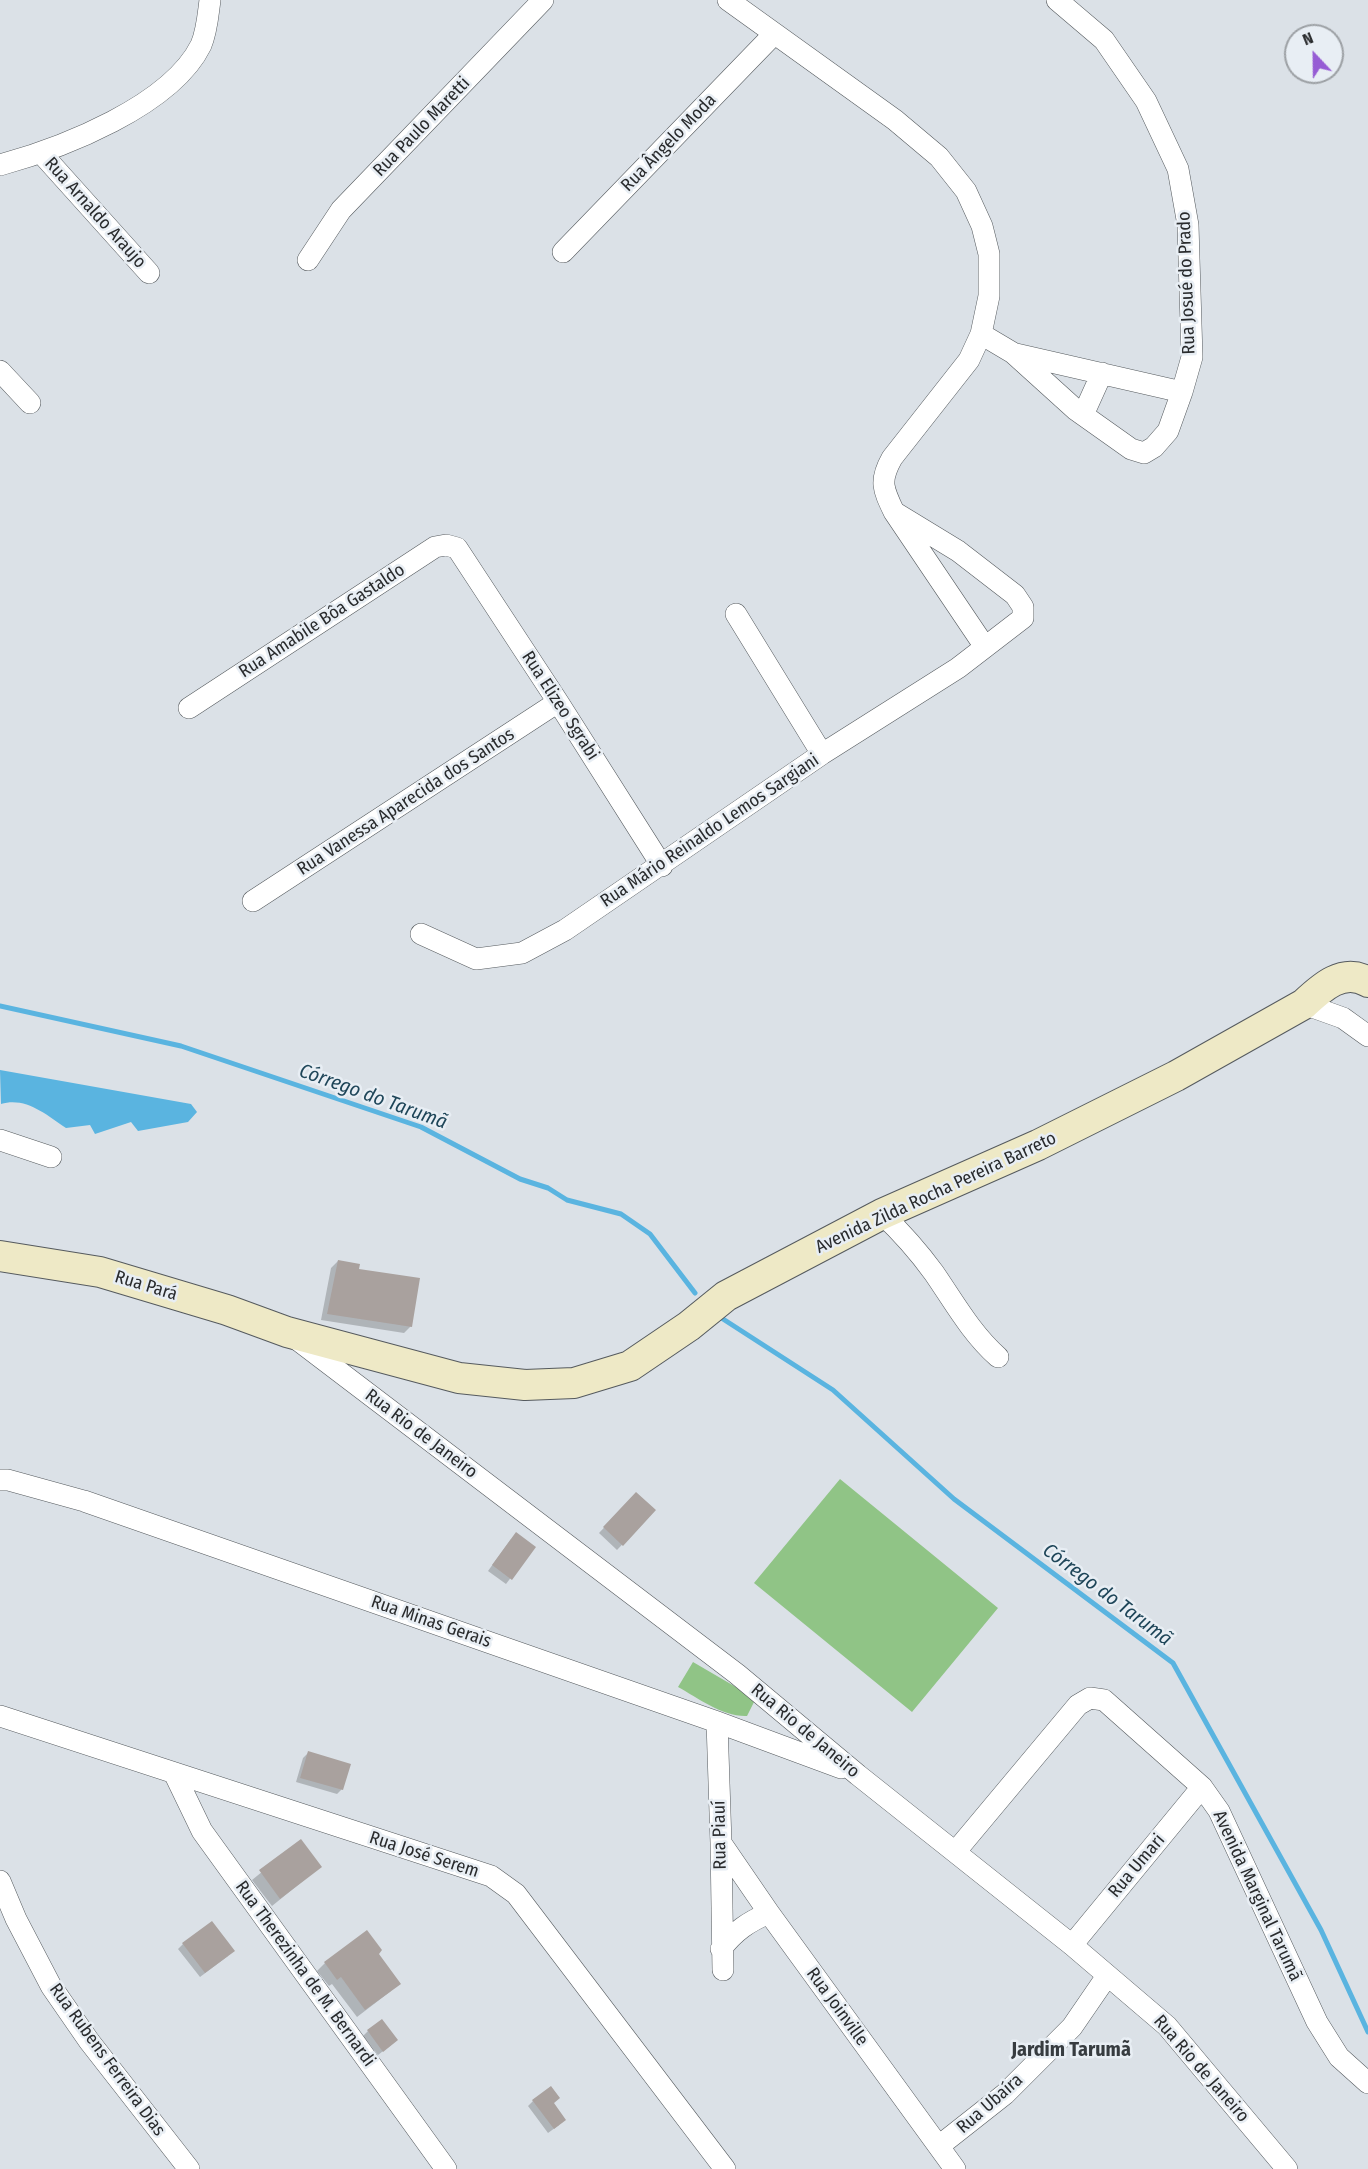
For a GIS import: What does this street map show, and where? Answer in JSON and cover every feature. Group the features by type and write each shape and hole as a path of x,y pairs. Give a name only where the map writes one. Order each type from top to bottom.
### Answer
{"street":[{"path":"0,165 42,153 80,138 125,113 180,75 201,45 210,0"},
{"name":"Rua Paulo Maretti","path":"308,260 341,210 543,0"},
{"path":"728,0 895,120 939,158 966,191 982,226 989,254 989,296 981,334 969,360 892,458 884,472 884,490 894,512 985,647"},
{"name":"Rua Josué do Prado","path":"1057,0 1104,40 1146,101 1178,169 1188,225 1192,357 1168,431 1154,447 1144,453 1131,449 1083,415"},
{"name":"Rua Ângelo Moda","path":"563,252 774,34"},
{"name":"Rua Arnaldo Araujo","path":"42,153 149,273"},
{"path":"981,334 1013,353 1083,415 1102,373"},
{"path":"1013,353 1182,392"},
{"path":"0,371 30,403"},
{"path":"894,512 958,551 936,574"},
{"name":"Rua Amabile Bôa Gastaldo","path":"189,708 435,547 446,545 457,548"},
{"name":"Rua Elizeo Sgrabi","path":"457,548 662,866"},
{"name":"Rua Mário Reinaldo Lemos Sargiani","path":"421,934 476,958 522,953 565,930 662,866 822,754 958,668 1023,618 1023,607 1016,595 958,551"},
{"path":"736,614 822,754"},
{"name":"Rua Vanessa Aparecida dos Santos","path":"253,901 558,702"},
{"name":"Avenida Zilda Rocha Pereira Barreto","path":"287,1332 459,1378 525,1384 574,1383 630,1366 689,1326 726,1296 882,1214 1038,1145 1176,1076 1304,1005 1332,981 1346,976 1368,982"},
{"path":"1304,1005 1343,1017 1368,1036"},
{"path":"0,1140 51,1158"},
{"path":"882,1214 905,1236 933,1272 981,1343 998,1357"},
{"name":"Rua Pará","path":"0,1256 100,1272 227,1310 287,1332"},
{"name":"Rua Rio de Janeiro","path":"287,1332 737,1674 858,1775 1072,1945 1167,2026 1287,2169"},
{"name":"Rua Minas Gerais","path":"0,1480 8,1480 84,1501 717,1722 858,1775"},
{"name":"Avenida Marginal Tarumã","path":"956,1851 1078,1705 1090,1698 1104,1700 1202,1787 1219,1811 1317,2022 1339,2057 1368,2083"},
{"name":"Rua José Serem","path":"0,1716 491,1876 516,1894 725,2169"},
{"name":"Rua Piauí","path":"717,1722 722,1843 722,1959 733,1935 748,1922 769,1913"},
{"name":"Rua Therezinha de M. Bernardi","path":"174,1773 202,1831 446,2169"},
{"name":"Rua Umari","path":"1072,1945 1202,1787"},
{"name":"Rua Joinville","path":"722,1843 769,1913 955,2169"},
{"name":"Rua Rubens Ferreira Dias","path":"0,1881 16,1919 51,1986 89,2041 189,2169"},
{"name":"Rua Ubaíra","path":"939,2146 1005,2094 1047,2052 1072,2026 1107,1976"}],"green space":[{"path":"840,1479 998,1608 912,1712 754,1583"},
{"path":"693,1662 741,1690 754,1702 747,1716 720,1710 678,1687"}],"water":[{"path":"0,1070 191,1104 197,1112 188,1122 138,1131 131,1122 95,1134 90,1125 66,1128 43,1112 27,1105 10,1102 1,1104"}],"building":[{"path":"338,1260 360,1264 359,1269 420,1278 412,1327 327,1314"},
{"path":"636,1492 656,1510 623,1546 603,1527"},
{"path":"516,1532 536,1547 512,1580 492,1565"},
{"path":"308,1751 351,1764 343,1790 300,1778"},
{"path":"301,1839 322,1867 280,1899 259,1870"},
{"path":"212,1921 235,1951 205,1973 182,1943"},
{"path":"367,1930 382,1950 379,1954 401,1984 365,2010 341,1977 337,1980 324,1962"},
{"path":"382,2019 398,2040 383,2052 367,2030"},
{"path":"551,2086 560,2098 554,2103 566,2120 554,2129 532,2100"}],"waterway":[{"name":"Córrego do Tarumã","path":"0,1006 181,1046 421,1127 520,1179 548,1188 567,1200 621,1214 650,1234 695,1293"},
{"name":"Córrego do Tarumã","path":"723,1319 833,1390 954,1499 1173,1663 1321,1930 1368,2032"}],"district":[{"name":"Jardim Tarumã","path":"1071,2050"}]}
